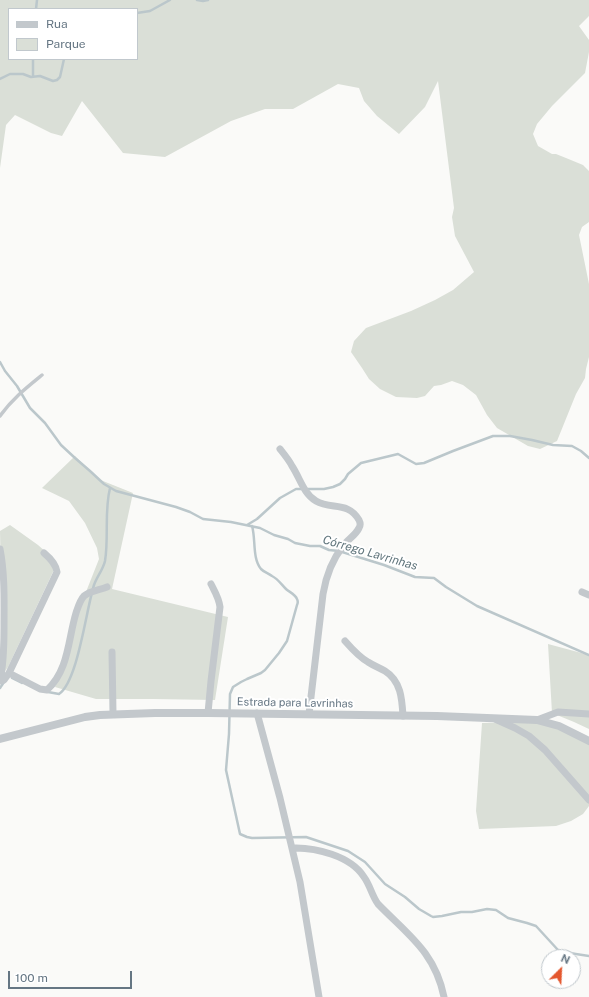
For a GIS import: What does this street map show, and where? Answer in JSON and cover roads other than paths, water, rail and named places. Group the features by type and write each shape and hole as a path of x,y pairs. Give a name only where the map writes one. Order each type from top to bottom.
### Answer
{"street":[{"path":"280,448 309,495 324,504 350,510 358,518 360,523 360,528 343,546 335,559 326,580 323,594 309,714"},
{"path":"0,550 2,560 4,606 3,654 0,681"},
{"path":"0,681 4,680 9,673 57,572 53,562 44,553"},
{"path":"208,713 210,681 220,607 216,593 211,584"},
{"path":"9,673 40,689 47,690 54,682 64,663 67,655 71,630 82,598 107,587"},
{"path":"345,641 362,658 386,672 393,678 398,686 402,700 403,716"},
{"path":"112,652 113,714"},
{"path":"537,720 558,712 589,714"},
{"path":"257,713 292,848 302,896 319,997"},
{"name":"Estrada para Lavrinhas","path":"0,739 85,717 113,714 257,713 537,720 559,726 589,741"},
{"path":"493,718 529,736 545,750 589,800"},
{"path":"292,848 323,852 342,859 358,869 365,877 378,904 419,944 427,955 434,966 444,997"}],"lane":[{"path":"0,416 16,396 42,375"}],"waterway":[{"path":"36,8 37,0"},
{"path":"138,13 150,11 170,0"},
{"path":"197,0 208,0"},
{"path":"33,60 33,76"},
{"path":"0,79 10,74 23,74 31,77 40,76 53,81 57,80 60,77 64,60"},
{"name":"Córrego Lavrinhas","path":"0,362 30,408 45,423 61,445 104,484 116,491 176,507 203,519 231,522 260,528 295,543 320,546 329,550 339,551 384,565 415,577 434,578 477,606 589,655"},
{"path":"247,525 257,519 280,498 296,489 324,489 333,487 340,484 348,474 361,463 398,454 416,464 424,463 493,436 510,436 553,445 572,446 589,458"},
{"path":"48,692 59,694 66,687 81,644 94,585 105,561 107,543 107,506 110,488"},
{"path":"252,526 255,554 258,565 262,570 276,579 295,596 298,602 287,641 279,653 265,670 233,687 230,694 226,770 240,834 252,838 306,837 348,851 365,862 385,884 405,897 419,909 433,917 487,909 496,910 508,918 536,926 558,950 589,956"},
{"path":"12,678 22,683"},
{"path":"0,688 4,682"}]}
